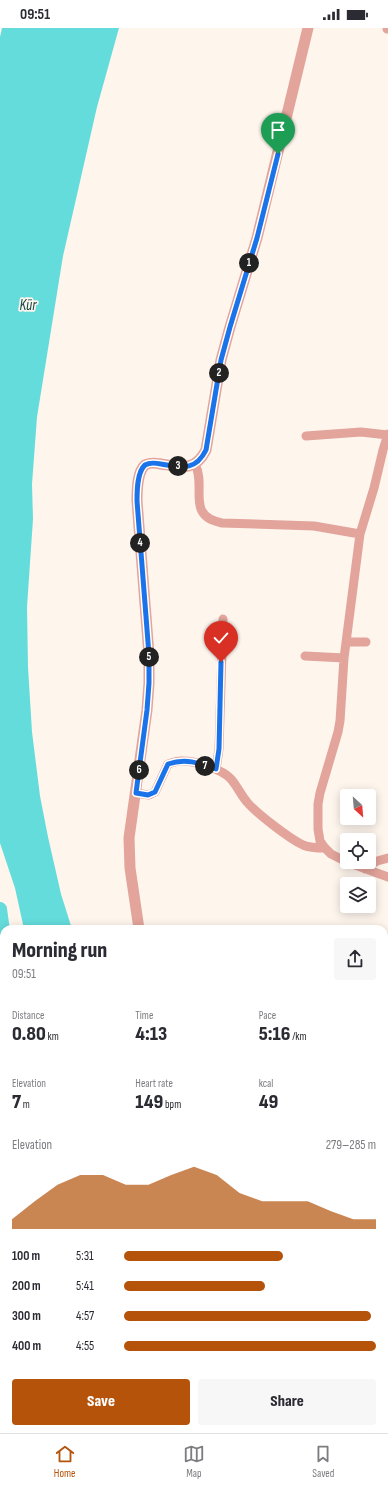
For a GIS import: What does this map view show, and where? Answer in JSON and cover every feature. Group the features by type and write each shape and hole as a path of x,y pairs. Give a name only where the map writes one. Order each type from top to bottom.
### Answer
{"street":[{"path":"138,925 132,888 129,838 147,710 149,655 137,501 138,487 141,472 145,465 153,463 187,467 195,464 202,458 206,450 221,360 257,238 308,28"},
{"path":"306,436 361,432 388,435 382,450 374,488 360,534 344,658 338,732 318,804 318,829 320,841 324,848 340,858"},
{"path":"195,464 199,476 198,502 201,510 213,521 222,523 314,526 360,534"},
{"path":"216,769 219,749 219,705 223,619"},
{"path":"346,642 366,642"},
{"path":"305,656 344,658"},
{"path":"136,793 148,795 155,792 168,764 179,760 189,761 216,769 231,779 246,802 292,838 304,845 315,848 324,848"},
{"path":"376,862 388,858"},
{"path":"365,869 388,877"}],"water":[{"path":"2,28 119,28 97,107 63,256 37,417 32,484 33,519 27,607 28,667 32,732 40,796 48,837 61,894 71,925 23,925 15,888 0,843 0,37"}],"waterway":[{"name":"Kür","path":"0,909 2,925"}],"route":[{"path":"221,662 219,749 216,769 189,761 179,760 168,764 155,792 148,795 136,793 149,683 149,655 137,501 141,472 145,465 153,463 187,467 195,464 202,458 206,450 221,360 257,238 278,154"}]}
